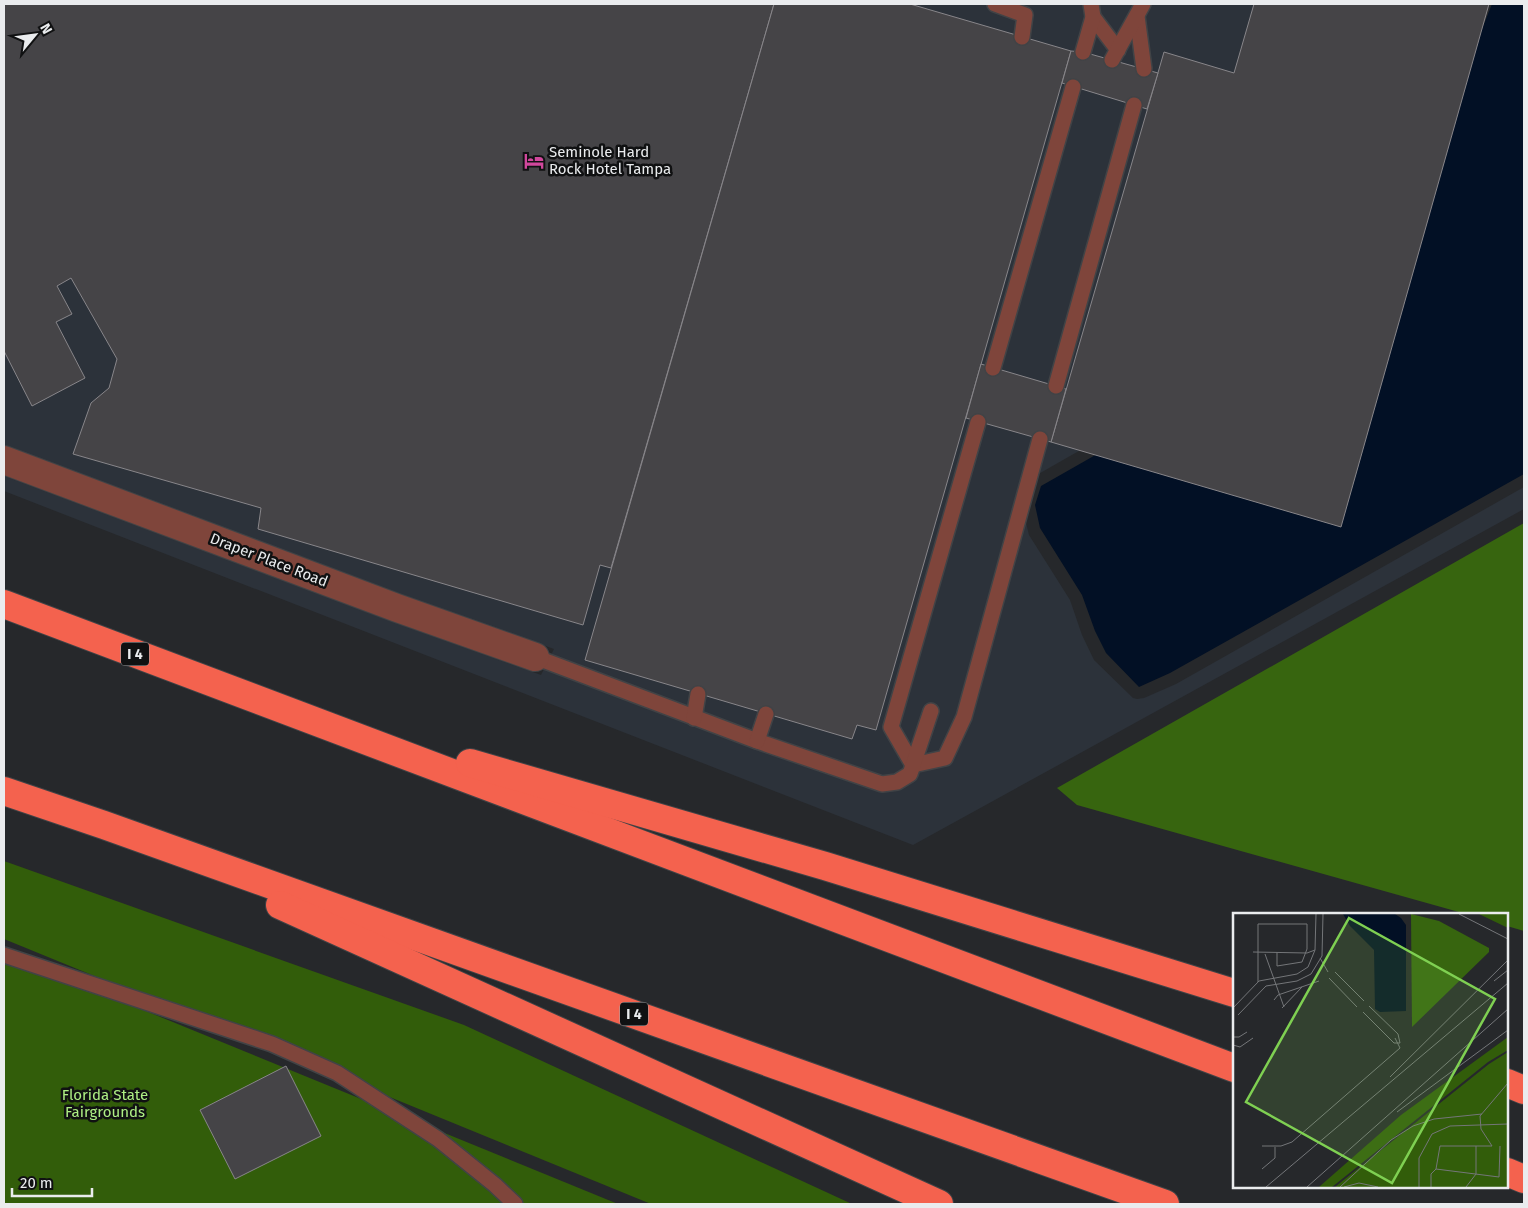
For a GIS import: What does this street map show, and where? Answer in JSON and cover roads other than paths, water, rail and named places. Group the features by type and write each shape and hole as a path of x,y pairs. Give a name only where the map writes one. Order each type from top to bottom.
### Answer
{"highway":[{"name":"I 4","path":"4,604 1233,1068"},
{"path":"266,704 825,866 1233,994"},
{"name":"I 4","path":"4,791 104,824 1165,1204"},
{"path":"104,824 939,1204"},
{"path":"1508,1077 1524,1081"},
{"path":"1508,1083 1524,1090"},
{"path":"1508,1172 1524,1179"}],"street":[{"name":"Draper Place Road","path":"4,460 397,608 535,657"}],"lane":[{"path":"995,4 1024,15 1022,37"},
{"path":"1092,10 1115,55 1140,10"},
{"path":"1083,52 1092,10"},
{"path":"1140,10 1144,69"},
{"path":"992,368 1073,87"},
{"path":"1056,386 1134,104"},
{"path":"914,764 891,726 978,422"},
{"path":"914,764 945,758 964,717 1040,439"},
{"path":"535,657 694,718 882,784 897,782 910,774 931,711"},
{"path":"694,718 698,694"},
{"path":"757,741 766,714"},
{"path":"4,954 272,1044 337,1073 438,1139 495,1185 515,1204"}],"water":[{"path":"1492,4 1524,4 1524,474 1170,673 1139,687 1106,653 1095,631 1082,595 1040,528 1035,505 1041,486 1412,275 1480,34"}],"place":[{"name":"Seminole Hard Rock Hotel Tampa","path":"534,161"}],"park label":[{"name":"Florida State Fairgrounds","path":"105,1104"}]}
